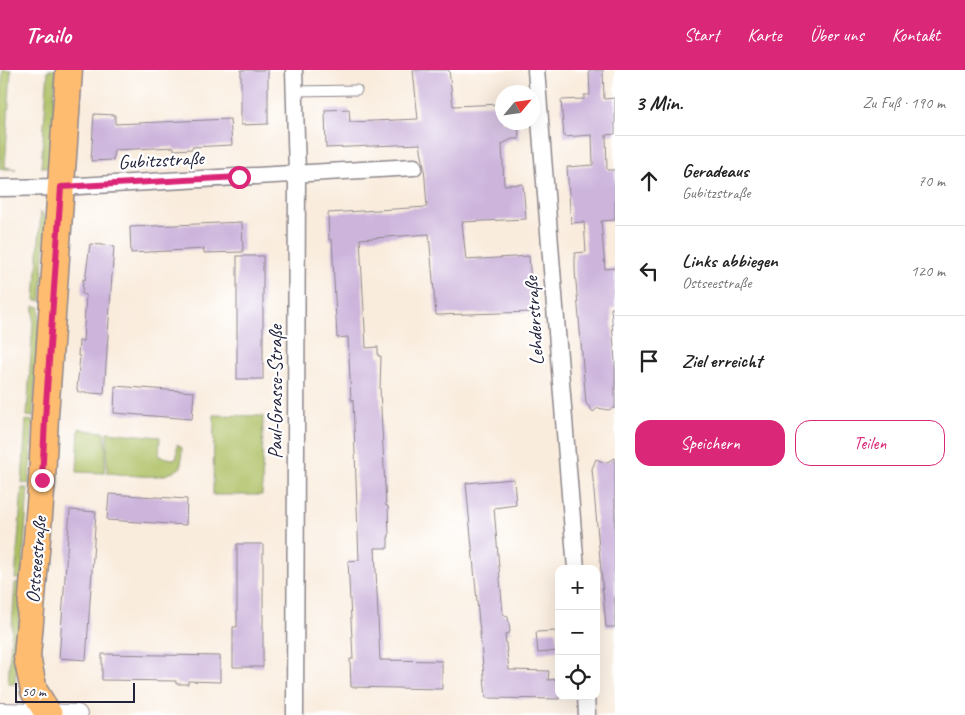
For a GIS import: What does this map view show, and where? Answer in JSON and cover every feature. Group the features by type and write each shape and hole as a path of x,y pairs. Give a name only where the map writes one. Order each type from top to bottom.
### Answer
{"main road":[{"name":"Ostseestraße","path":"49,715 34,691 27,657 42,480 69,70"}],"street":[{"name":"Paul-Grasse-Straße","path":"294,70 297,173 295,715"},
{"name":"Lehderstraße","path":"536,70 576,565"},
{"name":"Gubitzstraße","path":"0,188 61,187 414,167"},
{"path":"586,700 587,715"},
{"path":"0,713 77,715"}],"lane":[{"path":"295,92 358,90"}],"green space":[{"path":"3,70 11,70 5,167 16,169 0,169 0,113"},
{"path":"48,70 56,70 50,167 41,167"},
{"path":"41,212 46,220 41,301 35,300"},
{"path":"34,306 40,307 33,417 27,416"},
{"path":"214,415 263,416 262,495 213,495"},
{"path":"26,420 33,421 29,484 22,483"},
{"path":"79,428 104,432 106,449 104,473 77,472"},
{"path":"107,432 160,437 159,456 172,459 177,458 177,444 182,448 181,467 165,475 155,476 107,473"},
{"path":"22,488 28,488 22,579 15,579"},
{"path":"15,583 22,583 15,684 8,683"}],"building":[{"path":"241,70 268,70 268,124 241,125"},
{"path":"413,70 449,70 453,106 495,104 495,130 518,130 519,139 512,139 502,144 504,185 523,184 526,219 462,222 466,260 529,256 533,312 436,315 429,234 360,239 366,348 378,347 378,356 381,356 380,389 389,537 388,548 375,548 380,660 442,661 442,689 351,687 350,659 353,659 348,561 359,560 353,400 351,400 348,337 337,338 332,240 329,240 328,213 427,207 424,166 420,144 326,148 325,110 349,109 350,122 418,119"},
{"path":"589,70 603,70 604,99 615,98 615,134 606,135 607,170 615,170 615,220 601,221 605,269 615,268 615,308 611,308 615,361 615,408 608,410 598,408 593,412 586,403 575,270 575,253 586,252 584,222 571,223 567,167 593,165 592,135 564,137 561,100 584,99 584,95 590,95"},
{"path":"94,114 115,115 115,124 230,119 232,145 174,150 174,147 114,150 113,160 91,161"},
{"path":"242,222 243,252 204,253 204,249 131,253 130,227"},
{"path":"90,244 114,246 104,394 78,392 77,389 80,356 78,356 79,341 83,341 86,295 82,294 83,279 85,280"},
{"path":"237,256 263,256 263,379 237,379"},
{"path":"115,386 194,392 192,419 114,413"},
{"path":"615,458 615,627 606,627 592,469 596,459 605,463"},
{"path":"514,479 516,505 494,508 503,614 508,617 510,632 505,635 509,670 549,671 548,680 555,679 555,699 486,698 466,483"},
{"path":"109,494 187,499 186,525 107,520"},
{"path":"70,510 96,512 86,660 59,658"},
{"path":"237,544 263,544 263,667 233,667 233,627 237,627"},
{"path":"555,631 555,651 538,653 536,632"},
{"path":"102,654 220,656 220,682 188,681 188,684 176,684 176,681 102,680"}],"route":[{"path":"42,480 61,187 239,177"}]}
